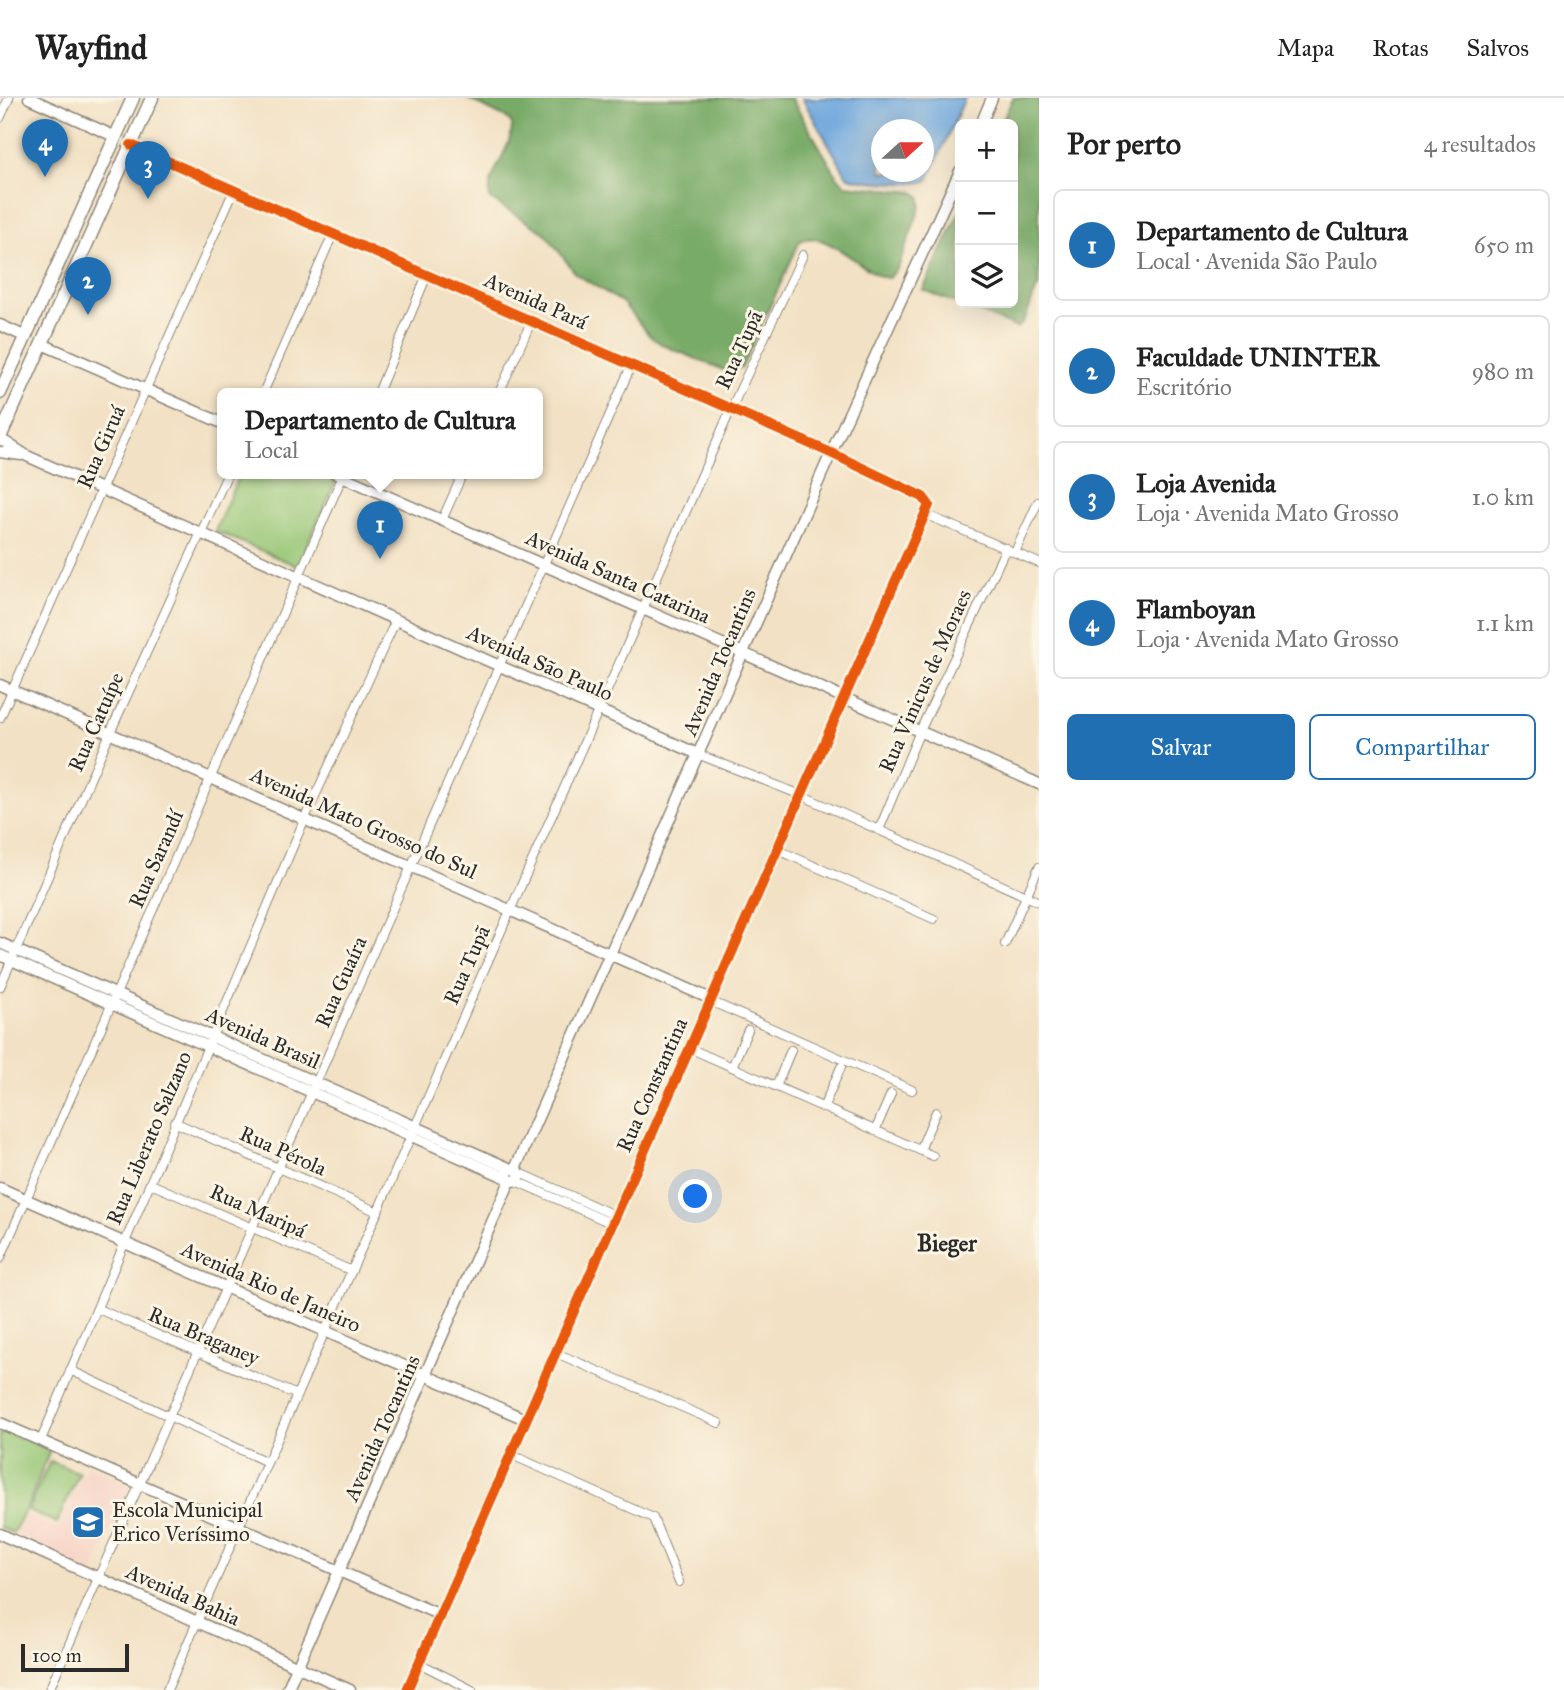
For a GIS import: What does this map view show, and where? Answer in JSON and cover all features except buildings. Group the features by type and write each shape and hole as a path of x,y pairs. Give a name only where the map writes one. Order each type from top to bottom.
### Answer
{"main road":[{"path":"0,393 133,98"},
{"path":"140,123 139,113 146,98"},
{"path":"1,442 152,98"},
{"path":"107,158 107,169 98,191 101,197 109,196"}],"street":[{"path":"0,118 9,98"},
{"path":"29,98 116,136"},
{"path":"983,119 992,98"},
{"name":"Avenida Pará","path":"131,145 831,453 923,497 929,505 926,515"},
{"name":"Avenida Tocantins","path":"287,1690 831,453 955,182"},
{"name":"Rua Giruá","path":"0,718 234,190"},
{"path":"265,388 333,234"},
{"name":"Rua Tupã","path":"167,1690 731,409 803,254"},
{"path":"380,388 427,275"},
{"path":"501,388 532,320"},
{"path":"0,325 26,337"},
{"path":"42,344 217,421"},
{"name":"Rua Guaíra","path":"49,1690 632,364"},
{"name":"Avenida São Paulo","path":"1,442 201,535 598,711 801,795 1039,902"},
{"name":"Rua Catuípe","path":"0,986 110,733 225,479"},
{"name":"Rua Sarandí","path":"0,1259 299,578 339,479"},
{"name":"Avenida Santa Catarina","path":"352,479 1039,784"},
{"path":"442,520 460,479"},
{"path":"1015,552 1038,502"},
{"path":"926,515 1039,563"},
{"name":"Rua Constantina","path":"407,1690 926,515"},
{"name":"Rua Vinicus de Moraes","path":"879,830 920,731 1006,548"},
{"name":"Rua Liberato Salzano","path":"41,1440 304,818 396,621"},
{"name":"Avenida Mato Grosso do Sul","path":"0,685 610,952 710,1000"},
{"path":"778,850 934,919"},
{"path":"1005,944 1039,867"},
{"name":"Avenida Brasil","path":"0,943 14,955 614,1220"},
{"name":"Avenida Brasil","path":"0,955 14,955"},
{"path":"710,1000 912,1090"},
{"path":"732,1066 748,1030"},
{"path":"689,1048 933,1156"},
{"path":"776,1087 792,1050"},
{"path":"823,1108 841,1067"},
{"path":"875,1130 891,1094"},
{"path":"920,1150 936,1112"},
{"name":"Rua Pérola","path":"174,1122 378,1212"},
{"name":"Rua Maripá","path":"150,1184 352,1271"},
{"name":"Avenida Rio de Janeiro","path":"0,1188 527,1420"},
{"name":"Rua Braganey","path":"98,1309 297,1395"},
{"path":"556,1353 719,1423"},
{"path":"70,1370 267,1462"},
{"path":"0,1423 440,1615"},
{"path":"512,1455 653,1518 679,1581"},
{"name":"Avenida Bahia","path":"0,1534 350,1690"},
{"path":"419,1663 472,1690"}],"shaded area":[{"name":"Escola Municipal Erico Veríssimo","path":"87,1465 131,1485 93,1573 17,1534 25,1514 58,1529"}],"green space":[{"path":"466,98 791,98 838,178 846,185 914,192 920,196 921,205 898,268 889,278 869,270 822,241 800,241 742,367 728,372 663,345 650,336 623,303 576,274 545,233 490,199 491,180 508,143 512,124 508,119"},
{"path":"1013,98 1039,98 1039,285 1018,328 968,308 1018,308 1018,119 1003,119"},
{"path":"955,222 955,303 923,290"},
{"path":"237,479 330,479 336,482 297,566 215,531"},
{"path":"0,1429 50,1450 29,1503 13,1533 0,1528"},
{"path":"50,1461 79,1473 57,1523 28,1510"}],"water":[{"path":"802,98 965,98 934,167 934,119 871,119 871,181 847,176"}],"cycle path":[{"path":"131,145 831,453 923,497 929,505 407,1690"}],"place":[{"name":"Flamboyan","path":"45,177"},
{"name":"Loja Avenida","path":"148,199"},
{"name":"Faculdade UNINTER","path":"88,315"},
{"name":"Departamento de Cultura","path":"380,559"},
{"name":"Escola Municipal Erico Veríssimo","path":"88,1522"}],"district":[{"name":"Bieger","path":"947,1243"}]}
